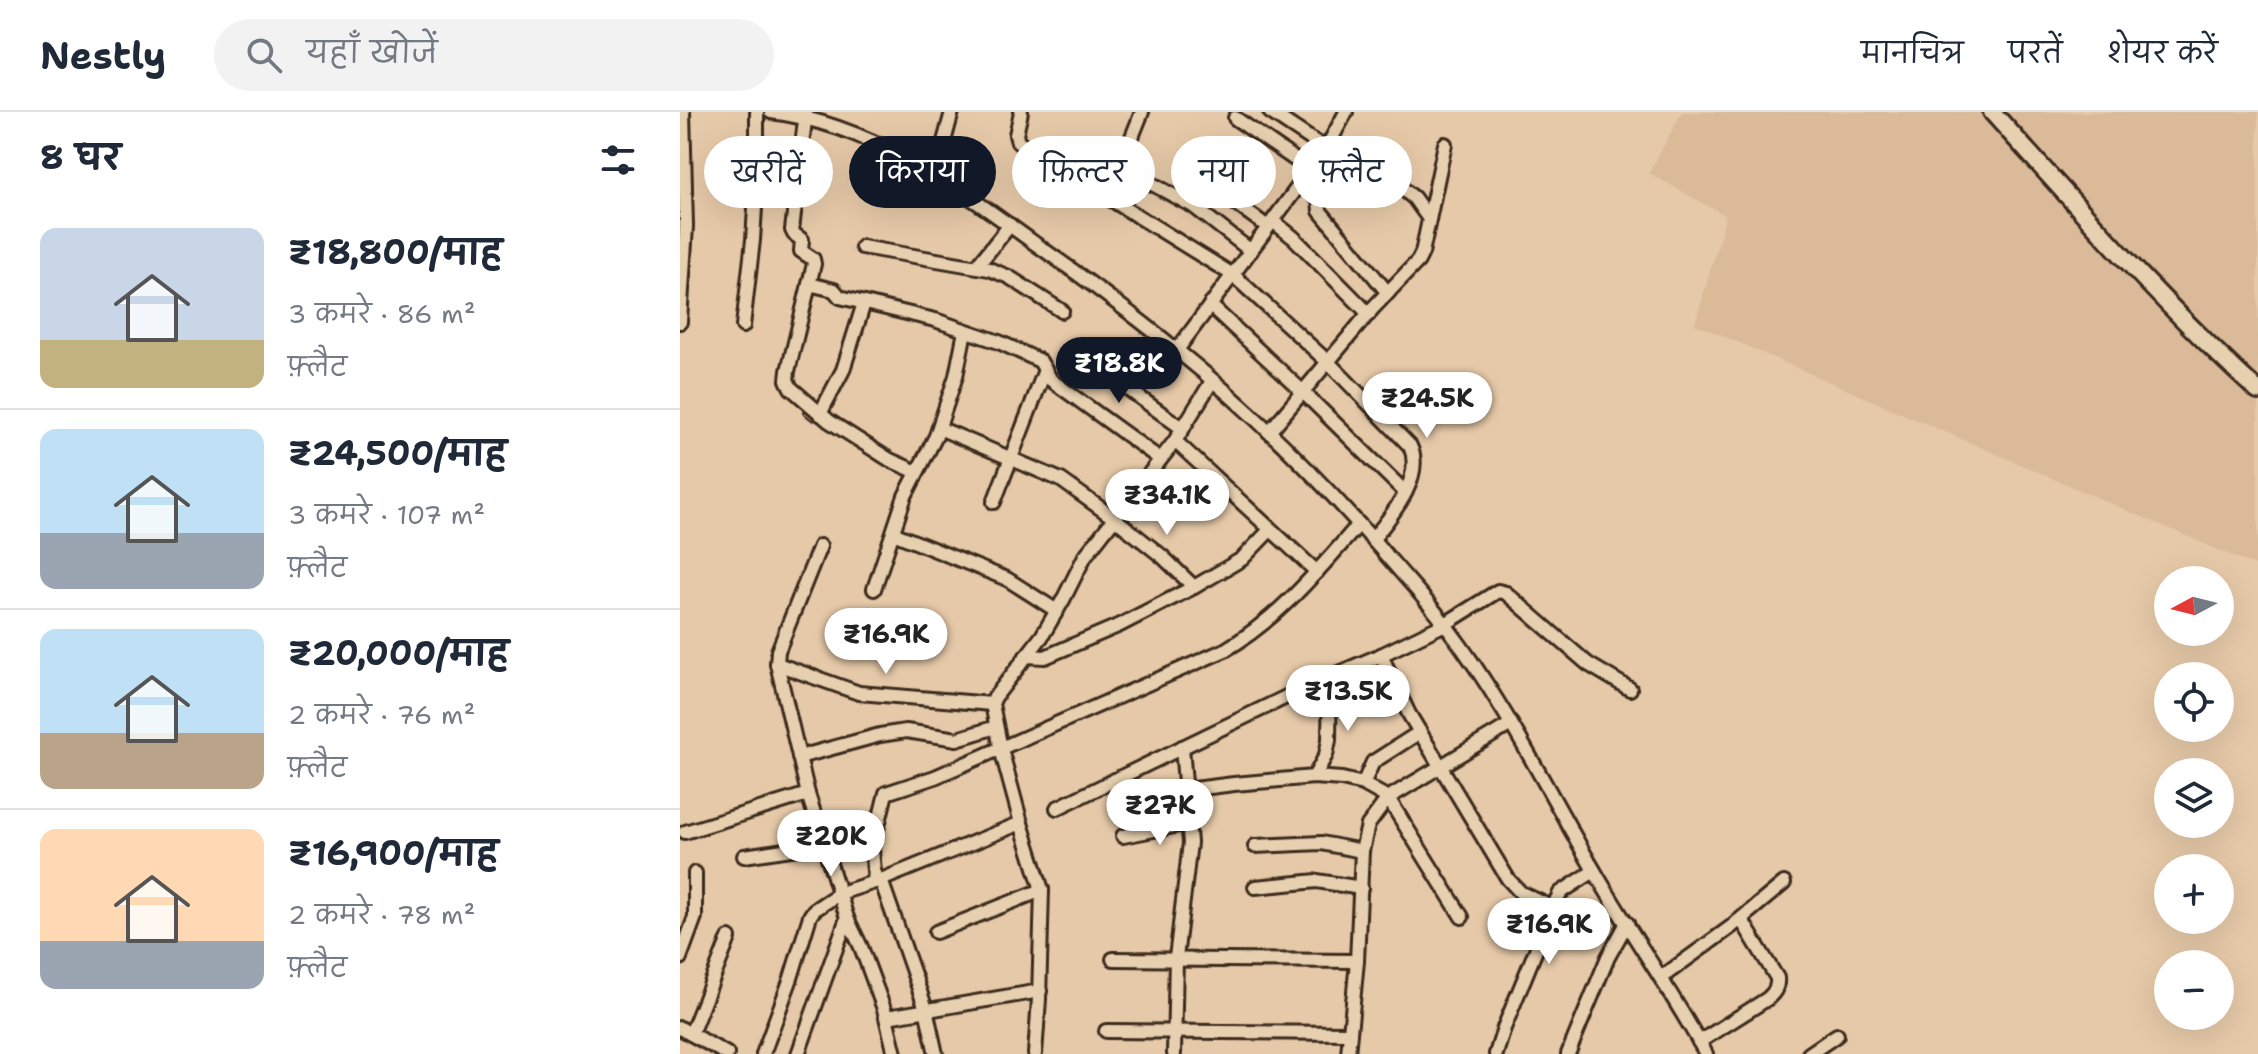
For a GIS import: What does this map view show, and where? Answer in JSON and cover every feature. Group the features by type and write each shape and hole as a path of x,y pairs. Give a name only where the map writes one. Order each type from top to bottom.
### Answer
{"street":[{"path":"680,322 686,226 683,112"},
{"path":"743,326 753,240 757,112"},
{"path":"771,112 805,114 862,136"},
{"path":"946,136 952,112"},
{"path":"1016,136 1021,112"},
{"path":"1132,136 1142,112"},
{"path":"1270,112 1306,136"},
{"path":"1333,136 1346,112"},
{"path":"1992,112 2156,290 2258,391"},
{"path":"805,114 792,230 802,240 801,251 813,259 814,264 787,376 791,388 820,414 890,460 917,472"},
{"path":"1235,118 1292,158"},
{"path":"1269,432 1418,261 1445,144"},
{"path":"1155,185 1193,206 1251,251"},
{"path":"1177,350 1292,195"},
{"path":"1412,196 1429,219"},
{"path":"984,208 1098,288 1177,350 1269,432 1373,539 1445,624 1488,683 1594,871 1662,977 1702,1050 1767,999 1778,984 1741,919"},
{"path":"1126,208 1233,275 1328,362 1410,446 1416,462 1405,492 1373,539"},
{"path":"1247,208 1294,238 1369,314"},
{"path":"1320,208 1388,293"},
{"path":"977,266 1010,225"},
{"path":"862,247 977,266 1009,277 1062,311"},
{"path":"809,284 834,290 840,297 935,320 999,342 1040,361 1051,380 1160,459"},
{"path":"820,414 843,370 864,303"},
{"path":"1210,305 1405,492"},
{"path":"874,589 905,496 939,428 956,376 965,331"},
{"path":"1076,351 1183,429"},
{"path":"994,502 1045,370"},
{"path":"1035,1054 1042,890 1001,749 992,704 1042,636 1085,556 1175,441 1212,381"},
{"path":"939,428 1061,480 1163,557 1194,587"},
{"path":"1175,441 1317,572"},
{"path":"936,1054 926,1009 878,881 872,850 885,794 935,777 1225,650 1268,621 1359,524"},
{"path":"1026,656 1050,655 1120,625 1194,587 1242,559 1270,530"},
{"path":"893,533 1007,579 1057,611"},
{"path":"820,546 778,651 777,664 808,794 847,918 887,1017 895,1054"},
{"path":"1057,808 1445,624 1492,594 1502,591 1588,664 1630,689"},
{"path":"1381,655 1403,703 1508,879 1521,893 1553,908"},
{"path":"777,664 859,693 992,704"},
{"path":"1314,777 1326,755 1329,740 1330,677"},
{"path":"1348,1054 1357,961 1362,851 1368,825 1388,798 1511,724"},
{"path":"799,757 906,731 957,739 996,727"},
{"path":"1363,784 1373,762 1420,732"},
{"path":"1174,1054 1176,958 1190,843 1182,747"},
{"path":"1186,790 1314,777 1363,784 1388,798 1462,917"},
{"path":"685,832 808,794"},
{"path":"763,1054 814,910 840,893 878,881 1021,823"},
{"path":"1123,836 1190,823"},
{"path":"1255,846 1321,843 1362,851"},
{"path":"744,856 825,844"},
{"path":"1496,1054 1560,893 1594,871"},
{"path":"680,958 695,917 695,873"},
{"path":"1255,887 1317,881 1361,888"},
{"path":"1662,977 1784,883"},
{"path":"936,932 1042,890"},
{"path":"798,1054 847,918"},
{"path":"1568,1054 1608,957 1627,923"},
{"path":"727,1054 686,1031 729,938"},
{"path":"1113,959 1357,961"},
{"path":"887,1017 1040,991"},
{"path":"1106,1031 1350,1033"},
{"path":"1809,1054 1837,1035"}],"shaded area":[{"path":"1682,112 2258,112 2258,567 1695,324 1726,216 1649,173"}],"building":[{"path":"808,407 817,415 813,421 803,413"}]}
